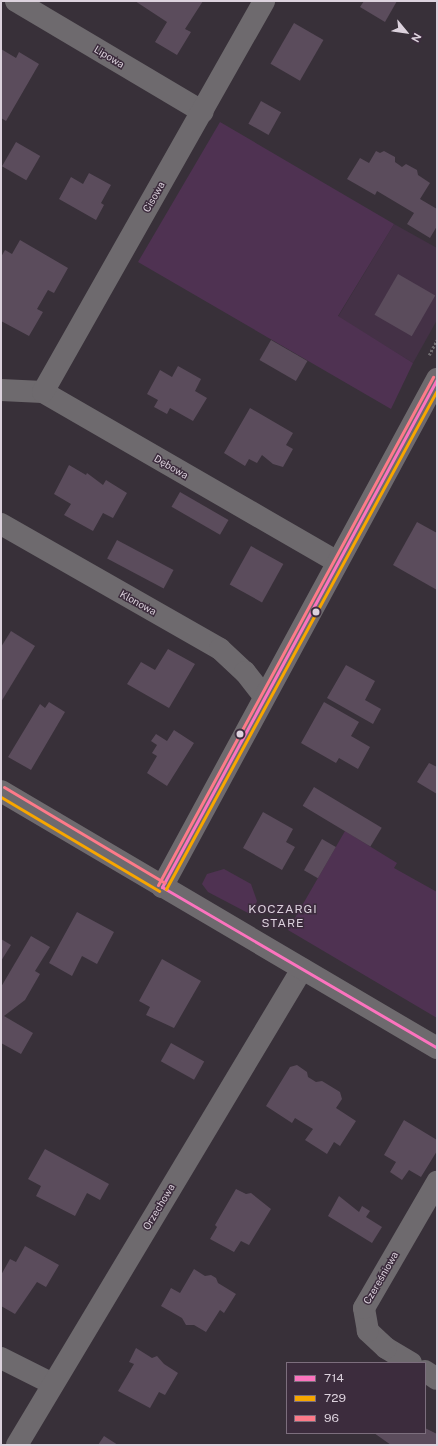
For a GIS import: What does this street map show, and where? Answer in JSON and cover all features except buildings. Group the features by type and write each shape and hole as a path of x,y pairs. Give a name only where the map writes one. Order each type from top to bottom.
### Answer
{"street":[{"name":"Lipowa","path":"16,1 203,112"},
{"name":"Cisowa","path":"43,392 203,112 264,1"},
{"path":"162,887 264,696 437,379"},
{"name":"Dębowa","path":"1,390 43,392 337,562"},
{"name":"Klonowa","path":"1,524 220,649 245,672 264,696"},
{"path":"1,792 437,1048"},
{"name":"Orzechowa","path":"17,1445 302,969"},
{"name":"Czereśniowa","path":"409,1362 386,1348 368,1331 364,1308 437,1182"},
{"path":"1,1358 53,1384"},
{"path":"426,1373 437,1379"}],"shaded area":[{"path":"220,122 394,224 338,316 413,363 391,409 138,262"},
{"path":"394,224 437,248 437,320 413,363 338,317"},
{"path":"345,831 397,863 394,868 437,892 437,1018 288,930"},
{"path":"224,869 251,884 257,901 253,911 248,913 208,892 202,884 207,874"}],"transit line":[{"name":"96","path":"158,885 433,377"},
{"name":"714","path":"162,887 437,379"},
{"name":"729","path":"166,889 437,390"},
{"name":"96","path":"4,787 165,883"},
{"name":"729","path":"1,797 159,891"},
{"name":"714","path":"162,887 437,1048"}],"district":[{"name":"KOCZARGI STARE","path":"283,917"}]}
